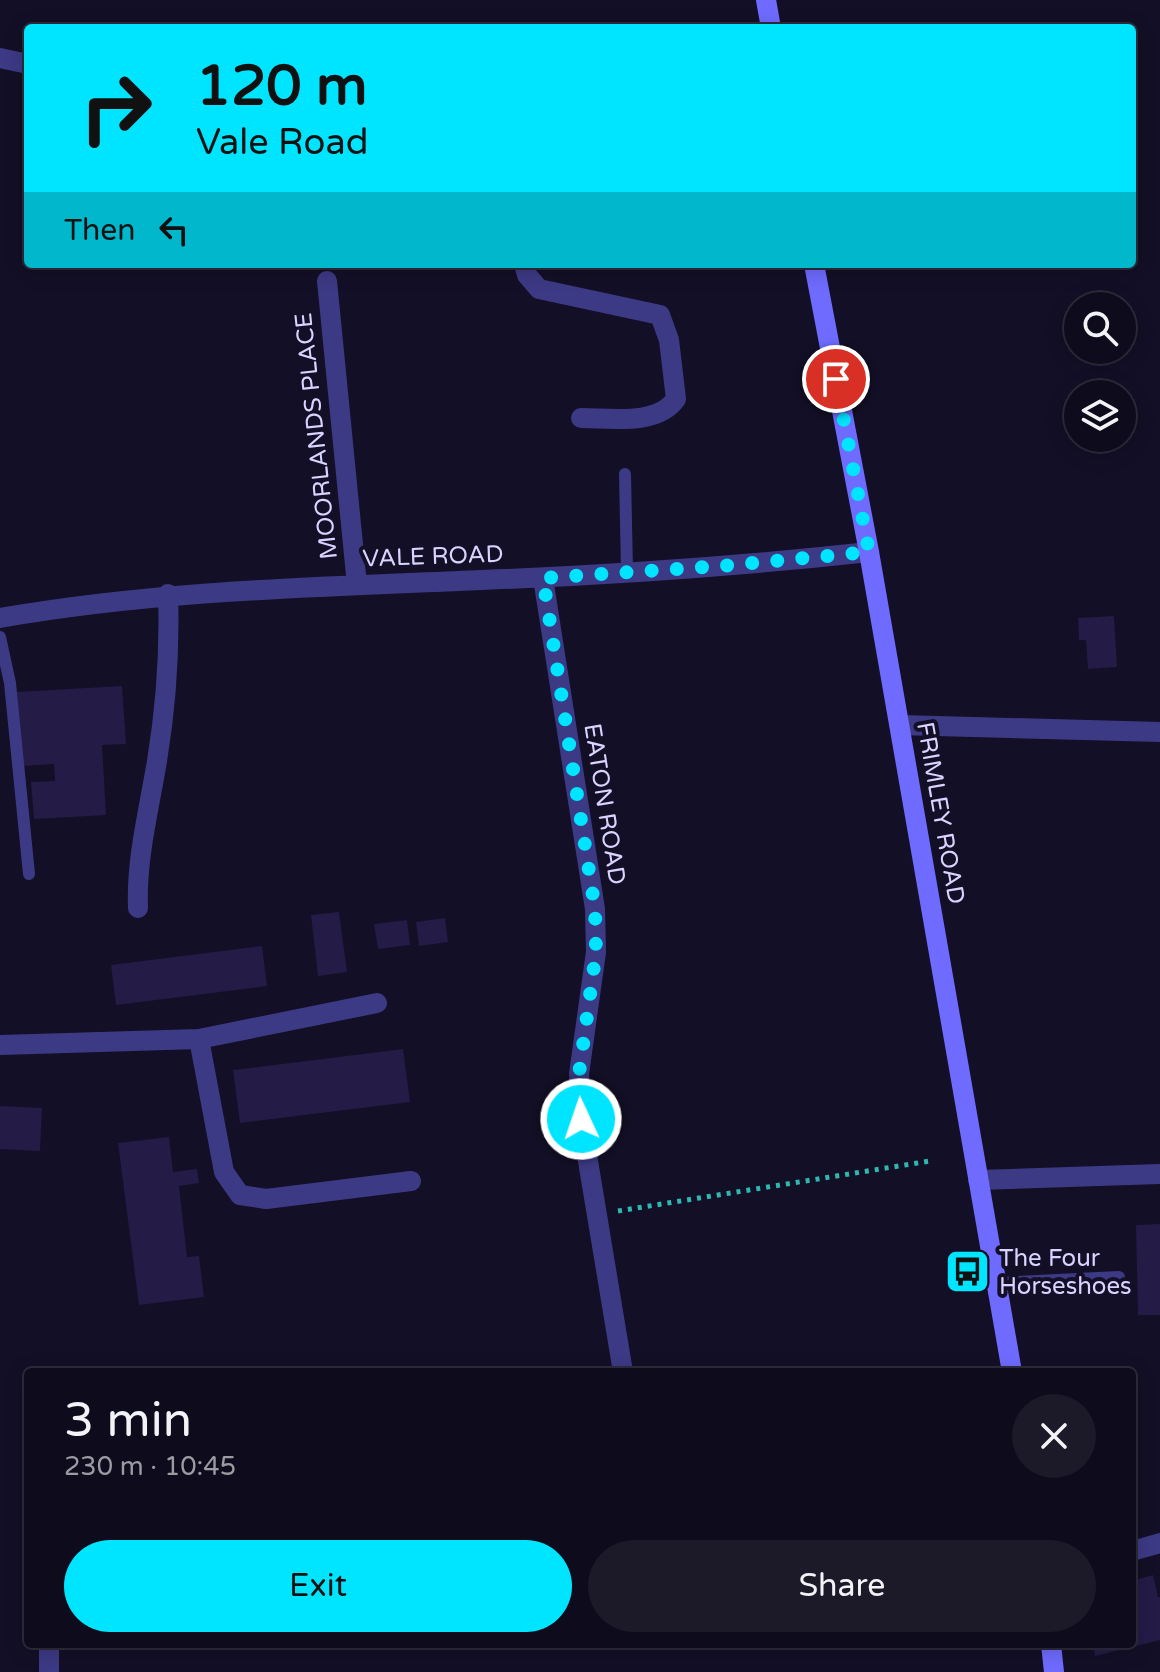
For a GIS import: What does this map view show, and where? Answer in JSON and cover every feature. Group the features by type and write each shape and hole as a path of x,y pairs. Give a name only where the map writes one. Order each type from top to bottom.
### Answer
{"main road":[{"path":"766,0 770,24"},
{"name":"FRIMLEY ROAD","path":"815,268 900,725 1011,1368"},
{"path":"1051,1648 1054,1672"}],"street":[{"path":"0,58 24,63"},
{"path":"525,268 539,289 660,315 669,340 676,399 667,411 647,417 581,418"},
{"name":"MOORLANDS PLACE","path":"327,281 357,585"},
{"name":"VALE ROAD","path":"0,618 86,603 168,594 543,578 869,552"},
{"name":"EATON ROAD","path":"543,578 595,909 596,952 579,1074 581,1119 622,1368"},
{"path":"138,908 137,880 158,756 170,650 168,594"},
{"path":"900,725 1160,732"},
{"path":"0,1045 199,1039 377,1003"},
{"path":"199,1039 224,1172 240,1195 266,1199 411,1181"},
{"path":"978,1180 1160,1174"},
{"path":"1136,1550 1160,1543"},
{"path":"49,1648 49,1672"}],"lane":[{"path":"625,474 627,571"},
{"path":"0,637 10,683 29,874"},
{"path":"996,1283 1119,1277"}],"path":[{"path":"597,1214 930,1161"}],"building":[{"path":"1114,616 1117,667 1088,669 1086,640 1079,640 1078,618"},
{"path":"122,686 126,744 102,745 106,815 34,819 31,782 55,781 54,764 22,766 17,692"},
{"path":"339,912 347,972 318,976 311,915"},
{"path":"445,918 448,942 419,946 416,922"},
{"path":"407,920 410,945 378,949 374,924"},
{"path":"262,946 267,986 116,1005 111,965"},
{"path":"403,1049 410,1102 240,1123 233,1070"},
{"path":"0,1106 42,1108 40,1151 0,1149"},
{"path":"169,1137 173,1172 197,1169 199,1183 179,1186 187,1257 199,1256 204,1297 139,1305 118,1143"},
{"path":"1160,1224 1160,1315 1138,1315 1136,1225"},
{"path":"1153,1575 1160,1597 1160,1640 1136,1646 1136,1580"},
{"path":"1094,1648 1128,1648 1095,1656"}],"place":[{"name":"The Four Horseshoes","path":"968,1272"}],"route":[{"path":"581,1119 579,1074 596,952 595,909 543,578 869,552 836,379"}]}
